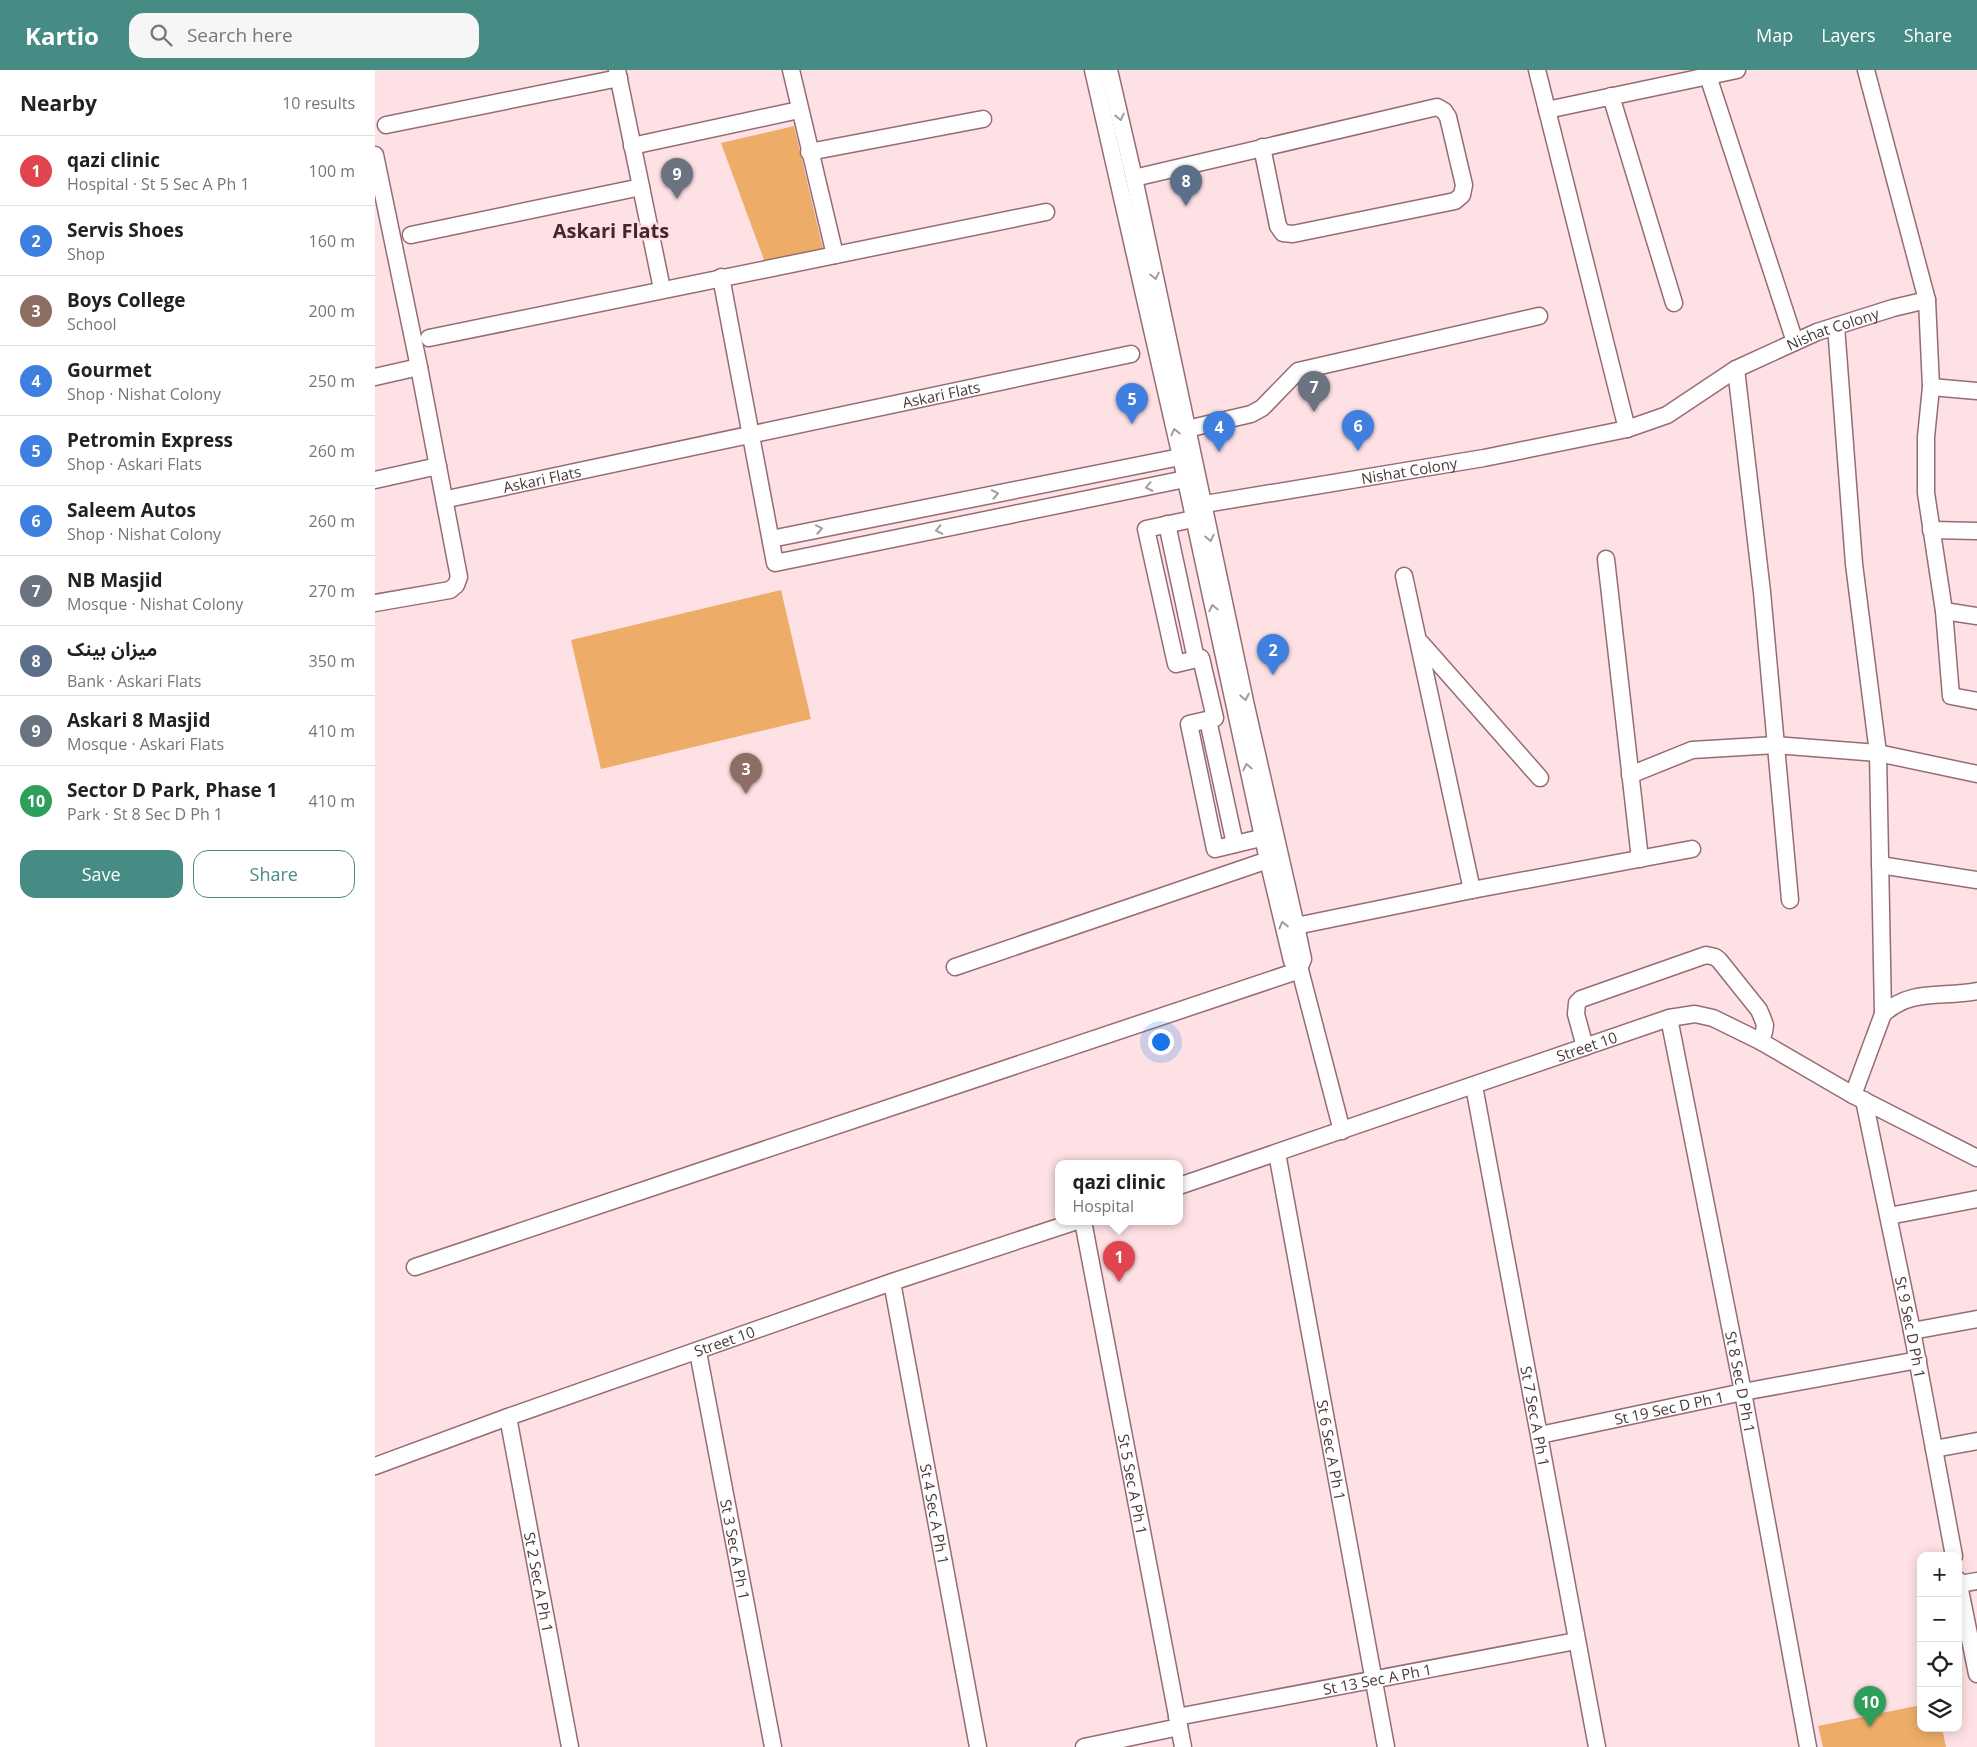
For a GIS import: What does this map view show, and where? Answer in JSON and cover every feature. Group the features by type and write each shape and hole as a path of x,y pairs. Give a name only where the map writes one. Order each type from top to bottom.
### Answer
{"street":[{"path":"791,70 835,255"},
{"path":"1093,70 1187,456 1196,510 1269,836 1296,926 1303,959 1300,970"},
{"path":"1109,70 1187,429 1187,456"},
{"path":"1537,70 1627,429"},
{"path":"1547,110 1611,96 1669,77 1708,76 1737,70"},
{"path":"1866,70 1927,300 1931,387 1926,437 1926,493 1944,611 1951,696 1977,701"},
{"path":"386,126 618,74 662,289"},
{"path":"1708,76 1795,342"},
{"path":"1611,96 1674,303"},
{"path":"1134,178 1261,147 1437,107 1444,111 1448,117 1464,185 1462,195 1455,201 1293,234 1283,233 1278,226 1261,147"},
{"path":"632,146 799,110"},
{"path":"809,152 983,119"},
{"path":"375,155 419,367 459,577 456,585 450,590 375,603"},
{"path":"411,234 641,187"},
{"path":"429,338 1046,212"},
{"path":"721,277 775,563 1191,478"},
{"name":"Nishat Colony","path":"1196,659 1176,664 1146,529 1167,524 1196,510 1484,458 1627,429 1667,415 1736,369 1795,342 1836,326 1893,308 1927,300"},
{"path":"1187,429 1251,414 1262,408 1298,371 1539,316"},
{"path":"1836,326 1854,564 1878,753 1883,1014 1859,1097"},
{"name":"Askari Flats","path":"453,498 1131,354"},
{"path":"375,377 419,367"},
{"path":"1736,369 1762,592 1790,900"},
{"path":"1931,387 1977,391"},
{"path":"771,538 1187,456"},
{"path":"375,480 438,466"},
{"path":"970,499 976,522"},
{"path":"1167,524 1196,659 1201,658 1215,718 1208,720 1235,844 1269,836"},
{"path":"1931,530 1977,531"},
{"path":"1606,559 1640,860"},
{"path":"1404,576 1472,890"},
{"path":"1944,611 1977,616"},
{"path":"1419,642 1540,778"},
{"path":"1207,684 1234,677"},
{"path":"1631,775 1692,750 1776,745 1878,753 1977,774"},
{"path":"1269,836 1268,860 1292,961 1300,970 1342,1131"},
{"path":"1296,926 1472,890 1692,849"},
{"path":"955,967 1268,860"},
{"path":"1880,865 1977,880"},
{"path":"1585,1047 1575,1014 1577,1003 1581,999 1706,955 1719,960 1759,1010 1765,1025 1760,1041"},
{"path":"415,1267 1300,970"},
{"path":"1883,1014 1893,1005 1907,998 1975,993"},
{"name":"Street 10","path":"1183,1185 1669,1018 1695,1014 1713,1018 1760,1041 1859,1097 1977,1158"},
{"name":"St 8 Sec D Ph 1","path":"1669,1018 1743,1392 1808,1747"},
{"name":"St 7 Sec A Ph 1","path":"1474,1086 1597,1747"},
{"name":"St 9 Sec D Ph 1","path":"1859,1097 1889,1216 1953,1552"},
{"name":"St 6 Sec A Ph 1","path":"1277,1153 1386,1747"},
{"path":"1889,1216 1977,1198"},
{"name":"Street 10","path":"375,1466 508,1417 698,1352 892,1282 1065,1225"},
{"name":"St 5 Sec A Ph 1","path":"1084,1225 1183,1747"},
{"name":"St 4 Sec A Ph 1","path":"892,1282 978,1747"},
{"path":"1912,1331 1977,1319"},
{"name":"St 3 Sec A Ph 1","path":"698,1352 773,1747"},
{"name":"St 19 Sec D Ph 1","path":"1540,1435 1743,1392 1917,1360"},
{"name":"St 2 Sec A Ph 1","path":"508,1417 570,1747"},
{"path":"1934,1449 1977,1441"},
{"path":"1962,1582 1977,1581"},
{"path":"1962,1597 1977,1674"},
{"name":"St 13 Sec A Ph 1","path":"1084,1747 1178,1722 1373,1678 1576,1640"}],"shaded area":[{"path":"794,126 825,257 767,268 721,143"},
{"path":"781,590 811,719 601,769 571,640"},
{"path":"1917,1706 1917,1732 1943,1732 1946,1747 1823,1747 1818,1726"}],"place":[{"name":"Askari 8 Masjid","path":"677,199"},
{"name":"میزان بینک","path":"1186,206"},
{"name":"NB Masjid","path":"1314,412"},
{"name":"Petromin Express","path":"1132,424"},
{"name":"Saleem Autos","path":"1358,451"},
{"name":"Gourmet","path":"1219,452"},
{"name":"Servis Shoes","path":"1273,675"},
{"name":"Boys College","path":"746,794"},
{"name":"qazi clinic","path":"1119,1282"},
{"name":"Sector D Park, Phase 1","path":"1870,1727"}],"district":[{"name":"Askari Flats","path":"611,230"}]}
